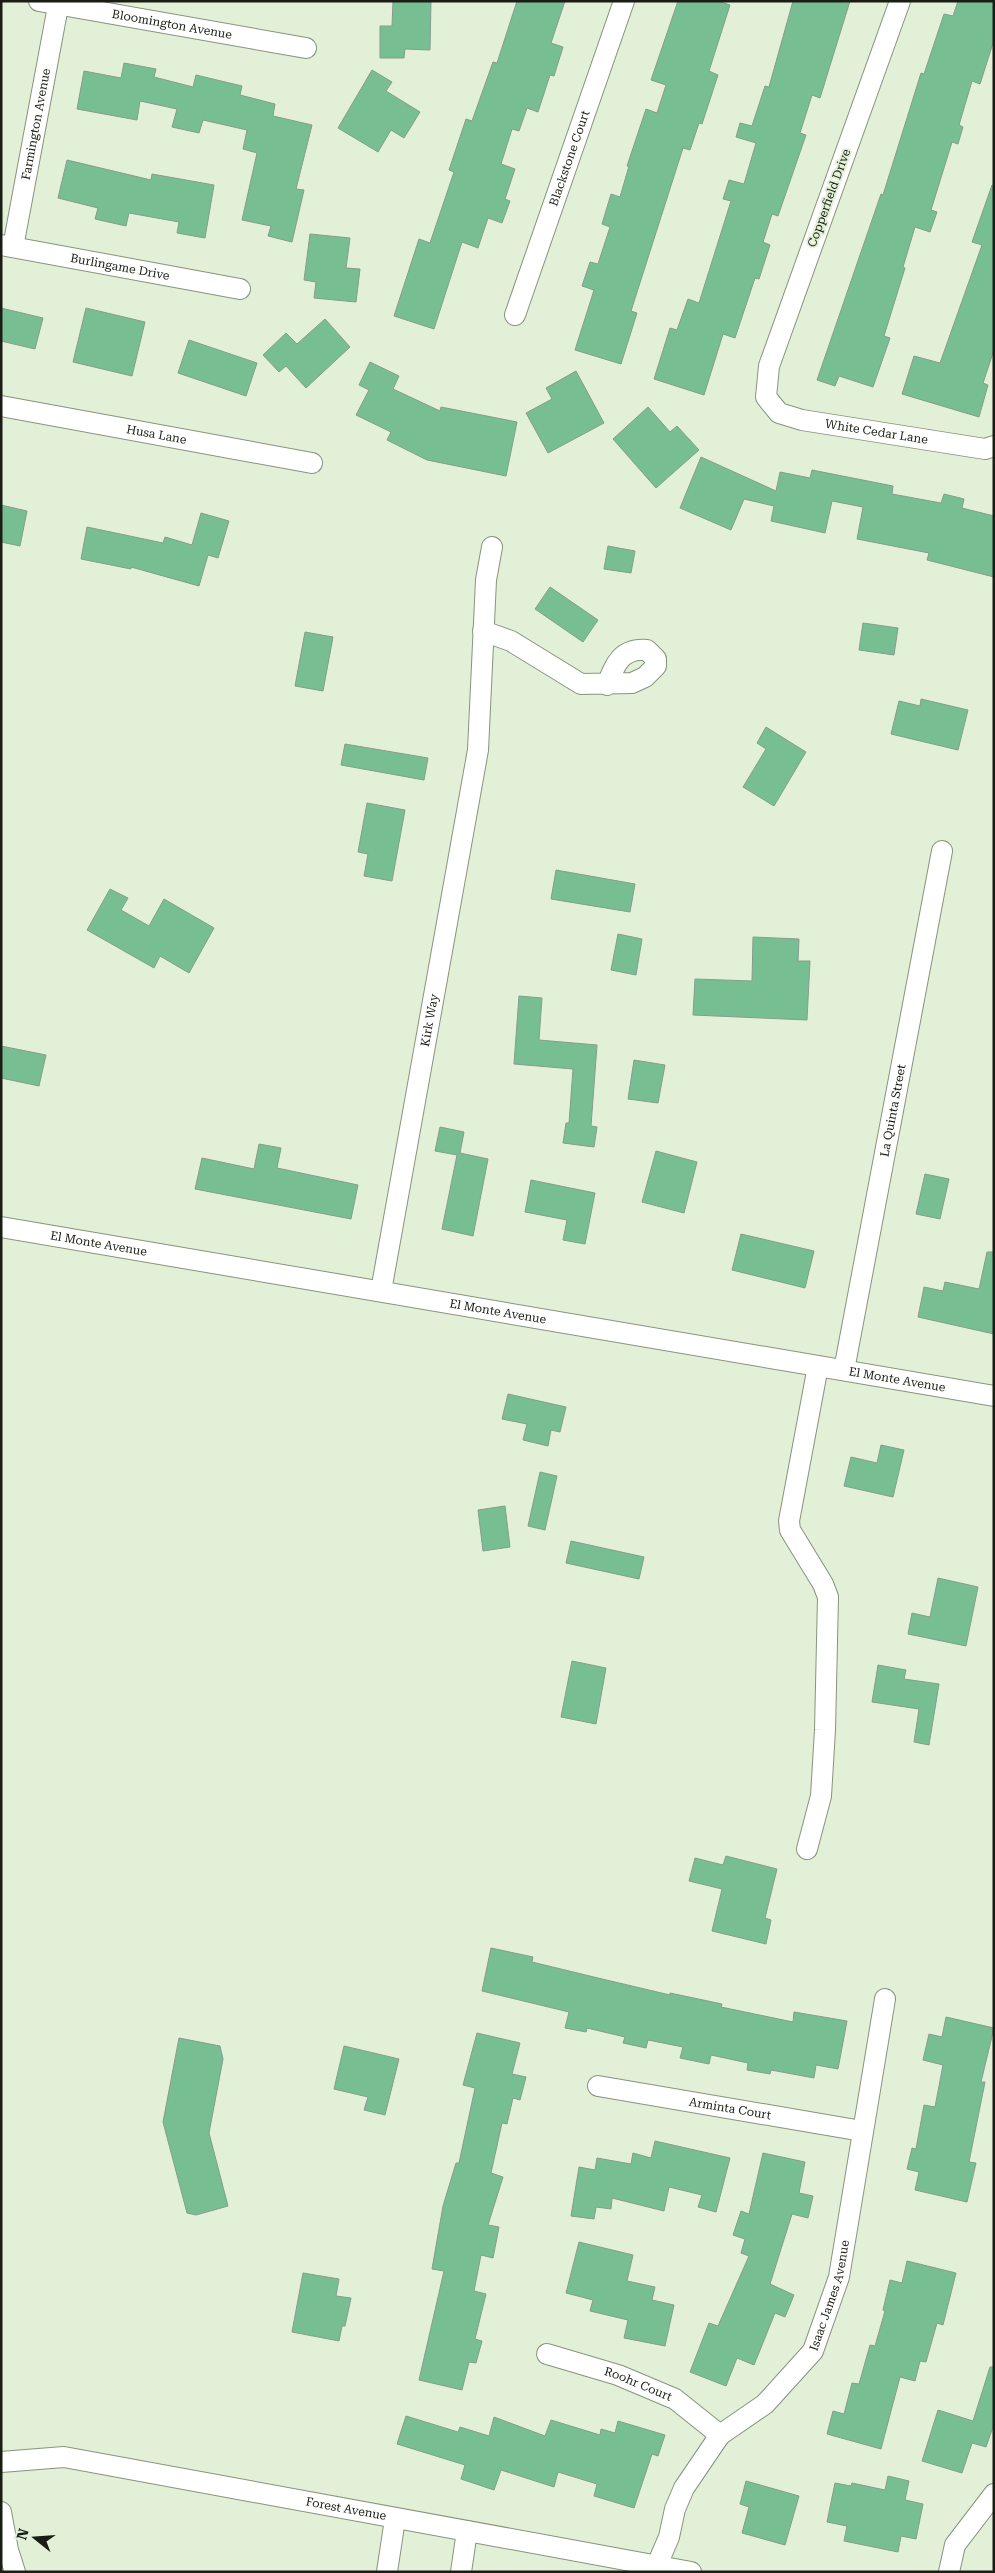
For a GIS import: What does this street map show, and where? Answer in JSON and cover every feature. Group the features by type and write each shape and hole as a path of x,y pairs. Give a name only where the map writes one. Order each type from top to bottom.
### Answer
{"street":[{"name":"Blackstone Court","path":"515,315 624,1"},
{"name":"Copperfield Drive","path":"766,397 769,366 900,1"},
{"name":"Bloomington Avenue","path":"52,3 306,48"},
{"name":"Farmington Avenue","path":"7,246 52,3"},
{"name":"Burlingame Drive","path":"7,246 240,289"},
{"name":"White Cedar Lane","path":"766,397 779,413 802,420 985,448 994,446"},
{"name":"Husa Lane","path":"1,406 312,463"},
{"name":"Kirk Way","path":"381,1291 478,750 486,580 492,547"},
{"path":"483,631 511,641 574,682 607,685"},
{"name":"La Quinta Street","path":"844,1370 942,851"},
{"name":"El Monte Avenue","path":"1,1226 994,1396"},
{"path":"807,1849 821,1796 825,1730 828,1597 823,1584 790,1530 789,1521 818,1366"},
{"name":"Isaac James Avenue","path":"655,2569 669,2537 675,2509 684,2488 720,2435 765,2404 813,2351 839,2277 885,1999"},
{"name":"Arminta Court","path":"598,2086 862,2131"},
{"name":"Roohr Court","path":"547,2354 618,2375 675,2399 720,2435"},
{"name":"Forest Avenue","path":"1,2462 64,2458 467,2531 624,2566 691,2572"},
{"path":"949,2572 955,2545 994,2494"},
{"path":"1,2512 8,2550 15,2572"},
{"path":"387,2572 395,2519"},
{"path":"461,2572 467,2531"}],"building":[{"path":"393,1 431,1 430,50 405,49 404,58 380,58 380,26 392,26"},
{"path":"517,1 565,1 551,43 563,47 554,76 550,75 538,112 527,108 519,131 512,129 501,164 515,169 505,199 510,201 502,223 488,218 478,248 462,242 434,329 394,316 419,239 430,243 454,172 449,170 466,119 472,121 493,62 497,63"},
{"path":"678,1 718,1 730,5 709,71 718,75 702,124 699,123 690,150 683,148 631,311 637,313 621,364 575,350 594,290 582,286 590,262 598,264 610,227 602,224 611,194 620,197 629,166 627,166 646,109 657,113 666,85 651,80"},
{"path":"793,1 850,1 820,98 812,95 800,133 806,135 778,216 772,214 763,242 770,245 759,279 755,278 735,338 723,334 704,395 654,379 670,328 677,330 688,299 699,303 731,201 723,199 729,180 744,184 756,143 736,137 740,123 752,126 765,86 769,87"},
{"path":"958,1 994,1 994,40 980,84 972,81 959,125 963,127 958,144 952,142 931,210 937,212 930,232 915,227 903,267 905,268 884,336 890,338 873,387 839,376 835,386 817,380 881,194 883,195 921,73 924,74 944,14 953,16"},
{"path":"124,63 156,69 154,77 193,87 196,75 242,86 240,95 275,104 273,116 312,125 296,189 304,190 292,242 268,236 271,226 242,220 257,153 243,149 247,130 203,120 199,133 172,127 177,109 140,101 137,120 77,109 84,71 121,78"},
{"path":"372,70 392,82 386,91 420,112 404,138 391,130 378,152 338,128"},
{"path":"67,160 151,180 152,174 214,185 205,238 177,233 179,222 129,213 126,226 95,219 98,208 58,198"},
{"path":"992,185 994,186 994,350 983,383 988,385 979,417 902,394 914,356 940,363 982,245 972,242"},
{"path":"310,234 350,238 346,268 360,269 356,302 314,298 316,282 304,280"},
{"path":"1,308 43,318 35,349 1,341"},
{"path":"86,308 145,322 132,376 73,362"},
{"path":"325,319 350,347 306,388 286,366 279,372 263,355 286,333 297,344"},
{"path":"189,340 257,363 246,396 178,373"},
{"path":"370,362 399,376 393,389 440,411 441,407 517,422 506,476 427,460 387,440 391,432 356,415 369,390 359,385"},
{"path":"576,371 604,423 548,453 526,413 552,399 546,388"},
{"path":"648,407 670,432 677,426 699,450 656,488 613,439"},
{"path":"701,457 776,491 780,472 810,478 812,470 893,486 892,494 941,503 944,494 964,499 962,508 994,516 994,577 927,560 929,553 857,539 863,507 832,501 825,533 771,521 774,506 744,499 731,530 680,508"},
{"path":"1,505 27,511 20,546 1,542"},
{"path":"201,513 229,521 218,558 208,555 199,586 131,567 131,569 81,559 87,527 163,543 165,537 192,545"},
{"path":"608,546 635,551 631,573 604,569"},
{"path":"550,587 598,620 583,642 535,609"},
{"path":"863,623 898,628 894,655 859,650"},
{"path":"305,632 333,637 323,691 295,686"},
{"path":"921,699 968,710 958,750 891,734 899,701 920,706"},
{"path":"766,727 806,752 774,806 743,787 766,749 757,743"},
{"path":"345,744 428,758 424,780 341,765"},
{"path":"367,803 405,810 392,881 364,876 368,854 358,852"},
{"path":"556,870 635,884 630,912 551,899"},
{"path":"110,889 128,898 121,910 149,926 164,899 214,928 189,973 160,956 154,968 87,930"},
{"path":"618,934 642,939 636,975 611,970"},
{"path":"753,937 799,939 798,961 810,961 807,1020 693,1015 695,979 752,981"},
{"path":"519,996 542,998 539,1040 597,1045 591,1126 597,1127 594,1147 563,1143 566,1123 569,1123 573,1069 514,1064"},
{"path":"1,1046 46,1055 39,1086 1,1078"},
{"path":"634,1060 665,1065 658,1103 628,1099"},
{"path":"440,1127 464,1132 460,1153 488,1159 473,1236 442,1229 457,1155 435,1151"},
{"path":"259,1144 281,1148 277,1168 358,1185 351,1219 195,1189 202,1158 254,1169"},
{"path":"656,1151 697,1162 684,1213 642,1202"},
{"path":"925,1174 949,1179 940,1219 916,1214"},
{"path":"531,1180 595,1193 585,1244 563,1240 567,1220 525,1212"},
{"path":"741,1234 814,1251 805,1288 732,1270"},
{"path":"987,1252 994,1252 994,1334 918,1317 924,1287 943,1291 945,1282 979,1289"},
{"path":"508,1394 566,1407 560,1432 551,1430 548,1446 523,1440 527,1424 502,1419"},
{"path":"881,1445 904,1450 893,1497 844,1486 851,1457 877,1463"},
{"path":"540,1472 557,1476 545,1530 528,1526"},
{"path":"505,1506 510,1547 483,1551 478,1510"},
{"path":"571,1541 644,1557 639,1579 566,1563"},
{"path":"938,1578 978,1587 966,1646 908,1634 912,1613 930,1617"},
{"path":"572,1661 606,1668 596,1724 561,1717"},
{"path":"878,1665 906,1670 904,1679 939,1684 929,1745 914,1742 919,1709 872,1702"},
{"path":"726,1856 777,1869 765,1918 771,1920 766,1944 712,1931 722,1889 689,1881 695,1858 723,1865"},
{"path":"491,1948 533,1957 532,1962 670,1995 670,1993 722,2004 721,2007 793,2022 794,2012 847,2021 838,2069 816,2065 814,2078 771,2070 770,2074 747,2070 748,2063 711,2055 709,2064 680,2058 683,2047 648,2040 646,2048 623,2043 625,2037 587,2028 586,2032 565,2028 569,2012 482,1991"},
{"path":"946,2017 994,2028 981,2082 985,2082 969,2162 976,2163 967,2202 915,2190 919,2172 907,2169 912,2148 916,2149 924,2105 935,2107 943,2065 923,2060 929,2034 942,2037"},
{"path":"477,2033 520,2043 512,2074 526,2077 520,2100 513,2098 507,2124 502,2123 491,2173 503,2177 488,2225 499,2227 493,2258 481,2255 474,2291 486,2294 475,2339 482,2341 476,2363 469,2362 462,2390 419,2380 444,2271 432,2269 443,2206 456,2163 459,2163 475,2088 463,2085"},
{"path":"179,2038 220,2046 223,2059 209,2133 228,2206 196,2215 187,2213 163,2122"},
{"path":"344,2046 399,2059 385,2115 364,2110 368,2097 334,2089"},
{"path":"655,2141 730,2158 716,2212 698,2207 702,2195 669,2187 664,2211 612,2198 611,2209 596,2207 594,2219 571,2216 579,2167 595,2170 597,2158 631,2164 633,2153 651,2158"},
{"path":"763,2153 805,2162 799,2193 813,2196 808,2218 792,2214 770,2284 794,2295 785,2317 775,2313 754,2365 737,2358 726,2386 690,2372 709,2323 718,2326 749,2256 741,2253 745,2239 733,2235 741,2211 749,2214"},
{"path":"579,2242 633,2255 627,2281 655,2287 652,2300 674,2305 665,2346 624,2338 628,2320 590,2311 593,2300 566,2293"},
{"path":"907,2261 956,2273 943,2325 937,2323 926,2362 920,2361 915,2381 900,2377 881,2449 827,2434 833,2411 844,2414 852,2383 859,2384 870,2345 875,2346 885,2311 883,2310 890,2280 902,2283"},
{"path":"303,2273 339,2279 336,2296 351,2298 345,2326 342,2326 339,2341 292,2332"},
{"path":"990,2367 994,2367 994,2424 986,2447 972,2443 962,2473 922,2461 938,2410 973,2421"},
{"path":"406,2416 458,2432 460,2427 489,2436 494,2417 545,2436 551,2420 600,2435 601,2429 615,2433 618,2421 665,2435 658,2456 652,2454 634,2508 594,2496 597,2484 558,2472 554,2487 501,2470 494,2490 461,2479 465,2465 397,2444"},
{"path":"888,2476 909,2481 905,2500 923,2504 916,2539 901,2536 898,2552 844,2541 847,2526 827,2522 835,2483 851,2486 852,2483 885,2490"},
{"path":"746,2481 799,2496 785,2545 742,2533 749,2507 740,2504"}]}
